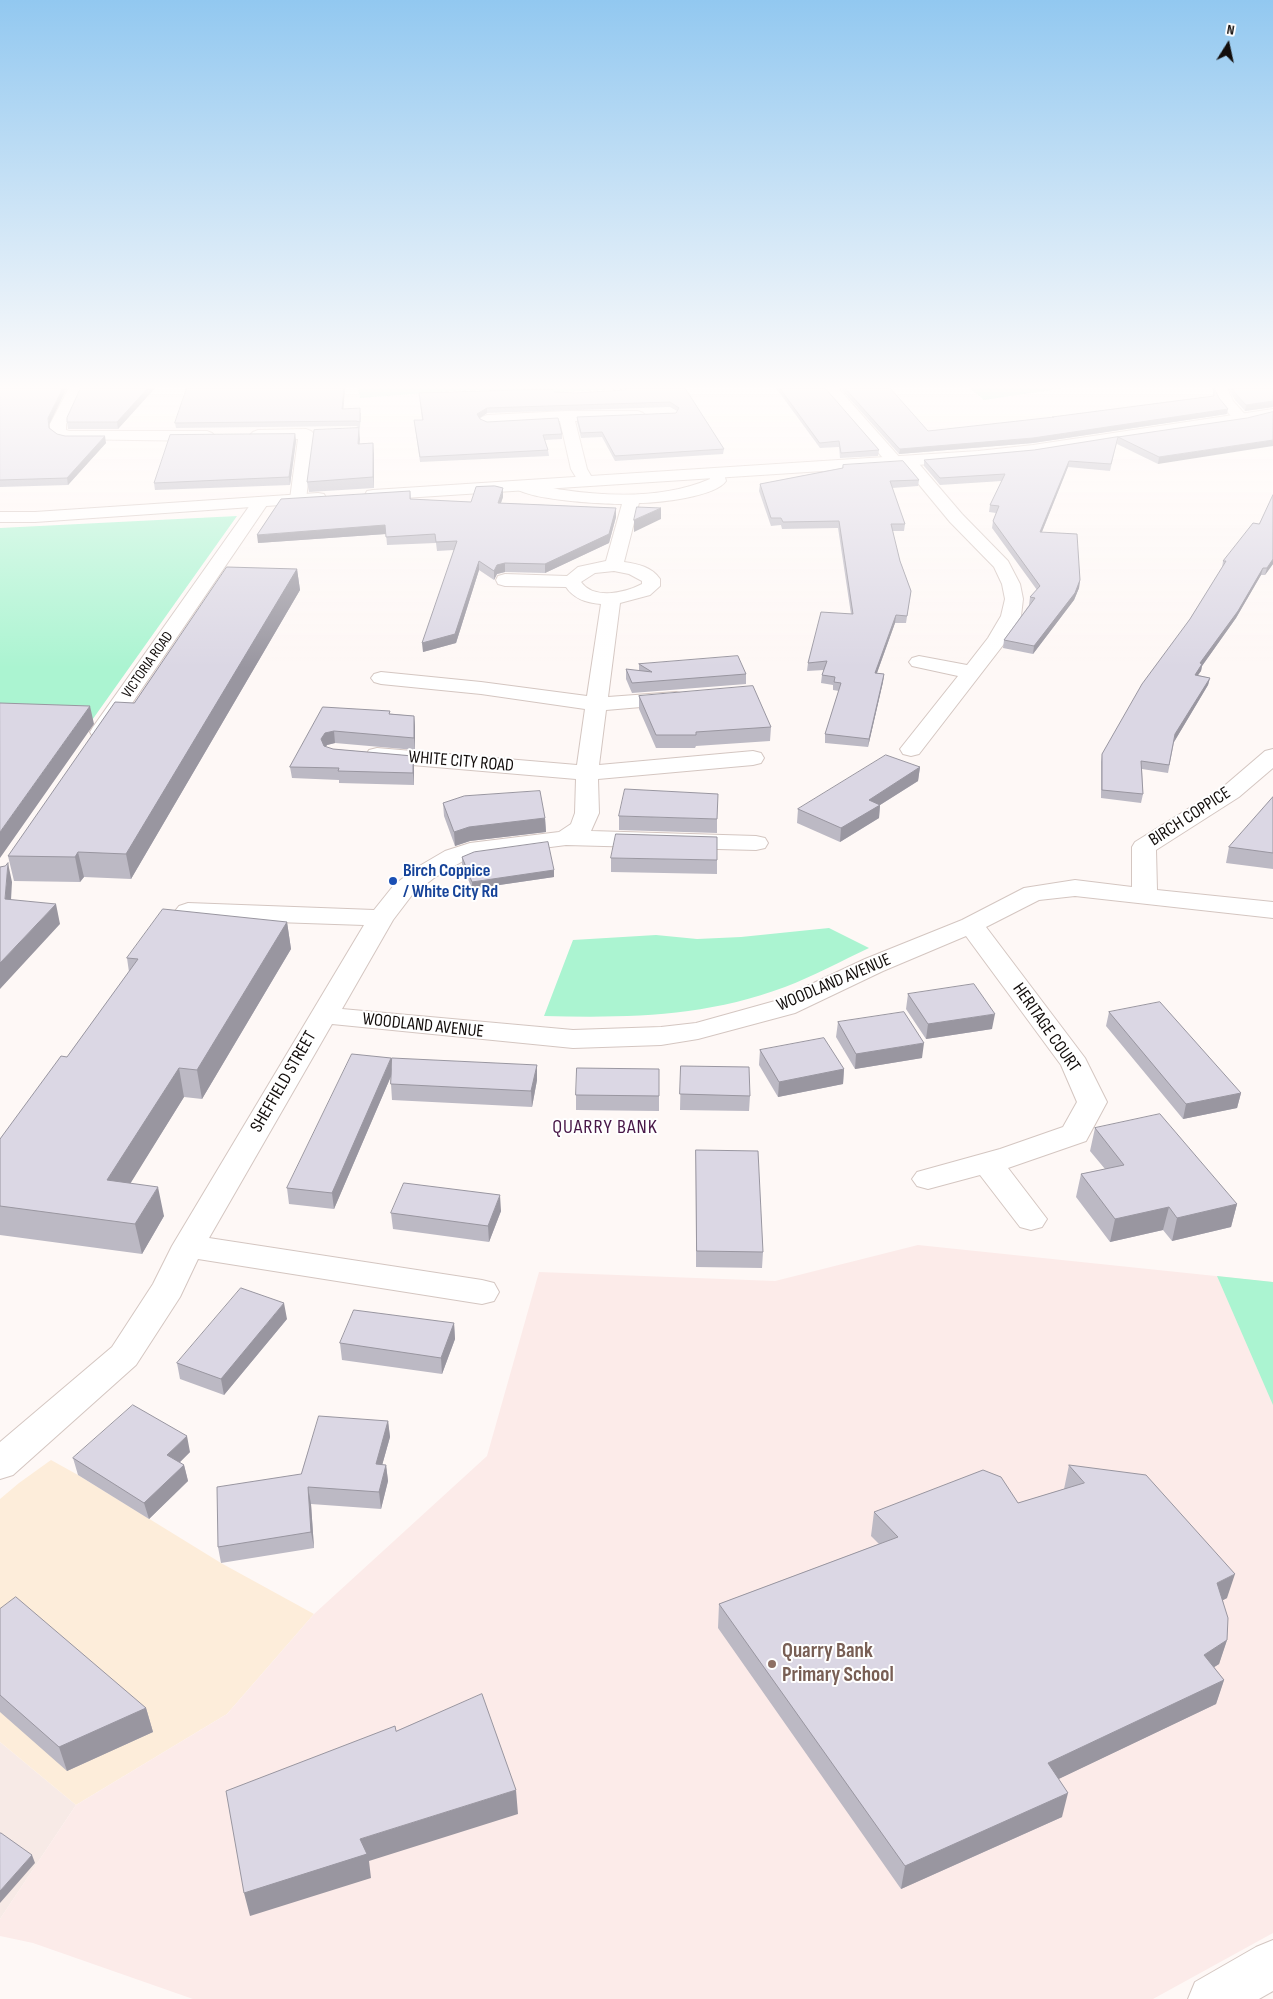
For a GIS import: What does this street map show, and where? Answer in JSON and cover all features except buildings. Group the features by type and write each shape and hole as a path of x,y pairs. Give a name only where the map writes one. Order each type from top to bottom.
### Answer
{"street":[{"path":"298,499 300,481"},
{"path":"356,496 582,481"},
{"path":"522,486 554,495 632,498 669,494 711,485 717,481"},
{"path":"911,749 997,640 1012,616 1014,599 1011,584 1002,565 921,481"},
{"path":"0,517 35,517 337,497"},
{"path":"614,566 632,498"},
{"name":"VICTORIA ROAD","path":"91,748 262,502"},
{"path":"614,566 631,568 644,573 652,579 651,586 643,592 628,597 611,598 583,593 574,588 572,582 575,576 585,570 614,566"},
{"path":"505,580 572,582"},
{"path":"566,838 581,828 587,813 587,773 611,598"},
{"path":"919,662 972,672"},
{"path":"382,678 482,688 596,704 695,696"},
{"name":"WHITE CITY ROAD","path":"355,753 587,773 753,758"},
{"name":"BIRCH COPPICE","path":"1144,894 1144,847 1231,792 1273,756"},
{"path":"188,912 381,918 403,890 425,873 454,856 470,850 566,838 756,843"},
{"name":"WOODLAND AVENUE","path":"323,1016 528,1036 582,1039 661,1036 698,1031 785,1007 874,965 971,925 1033,893 1075,888 1144,894 1273,910"},
{"name":"SHEFFIELD STREET","path":"0,1464 124,1356 168,1288 188,1246 381,918"},
{"name":"HERITAGE COURT","path":"928,1179 1010,1157 1075,1134 1092,1102 1075,1064 971,925"},
{"path":"987,1163 1031,1219"},
{"path":"188,1246 482,1292"},
{"path":"1212,1999 1273,1964"}],"shaded area":[{"name":"Quarry Bank Primary School","path":"918,1245 1273,1282 1273,1933 1153,1999 193,1999 33,1943 0,1936 0,1919 76,1805 227,1714 314,1614 487,1456 539,1272 775,1281"},
{"path":"51,1460 221,1563 314,1614 227,1714 76,1805 0,1742 0,1499"},
{"path":"0,1742 76,1805 0,1919"}],"green space":[{"path":"237,516 90,723 0,721 0,528"},
{"path":"829,928 869,948 785,987 726,1004 696,1010 637,1016 544,1016 573,940 656,935 697,939 741,937"},
{"path":"1217,1276 1273,1282 1273,1405"}],"place":[{"name":"Birch Coppice / White City Rd","path":"393,881"},
{"name":"Quarry Bank Primary School","path":"772,1664"}],"district":[{"name":"QUARRY BANK","path":"605,1128"}]}
